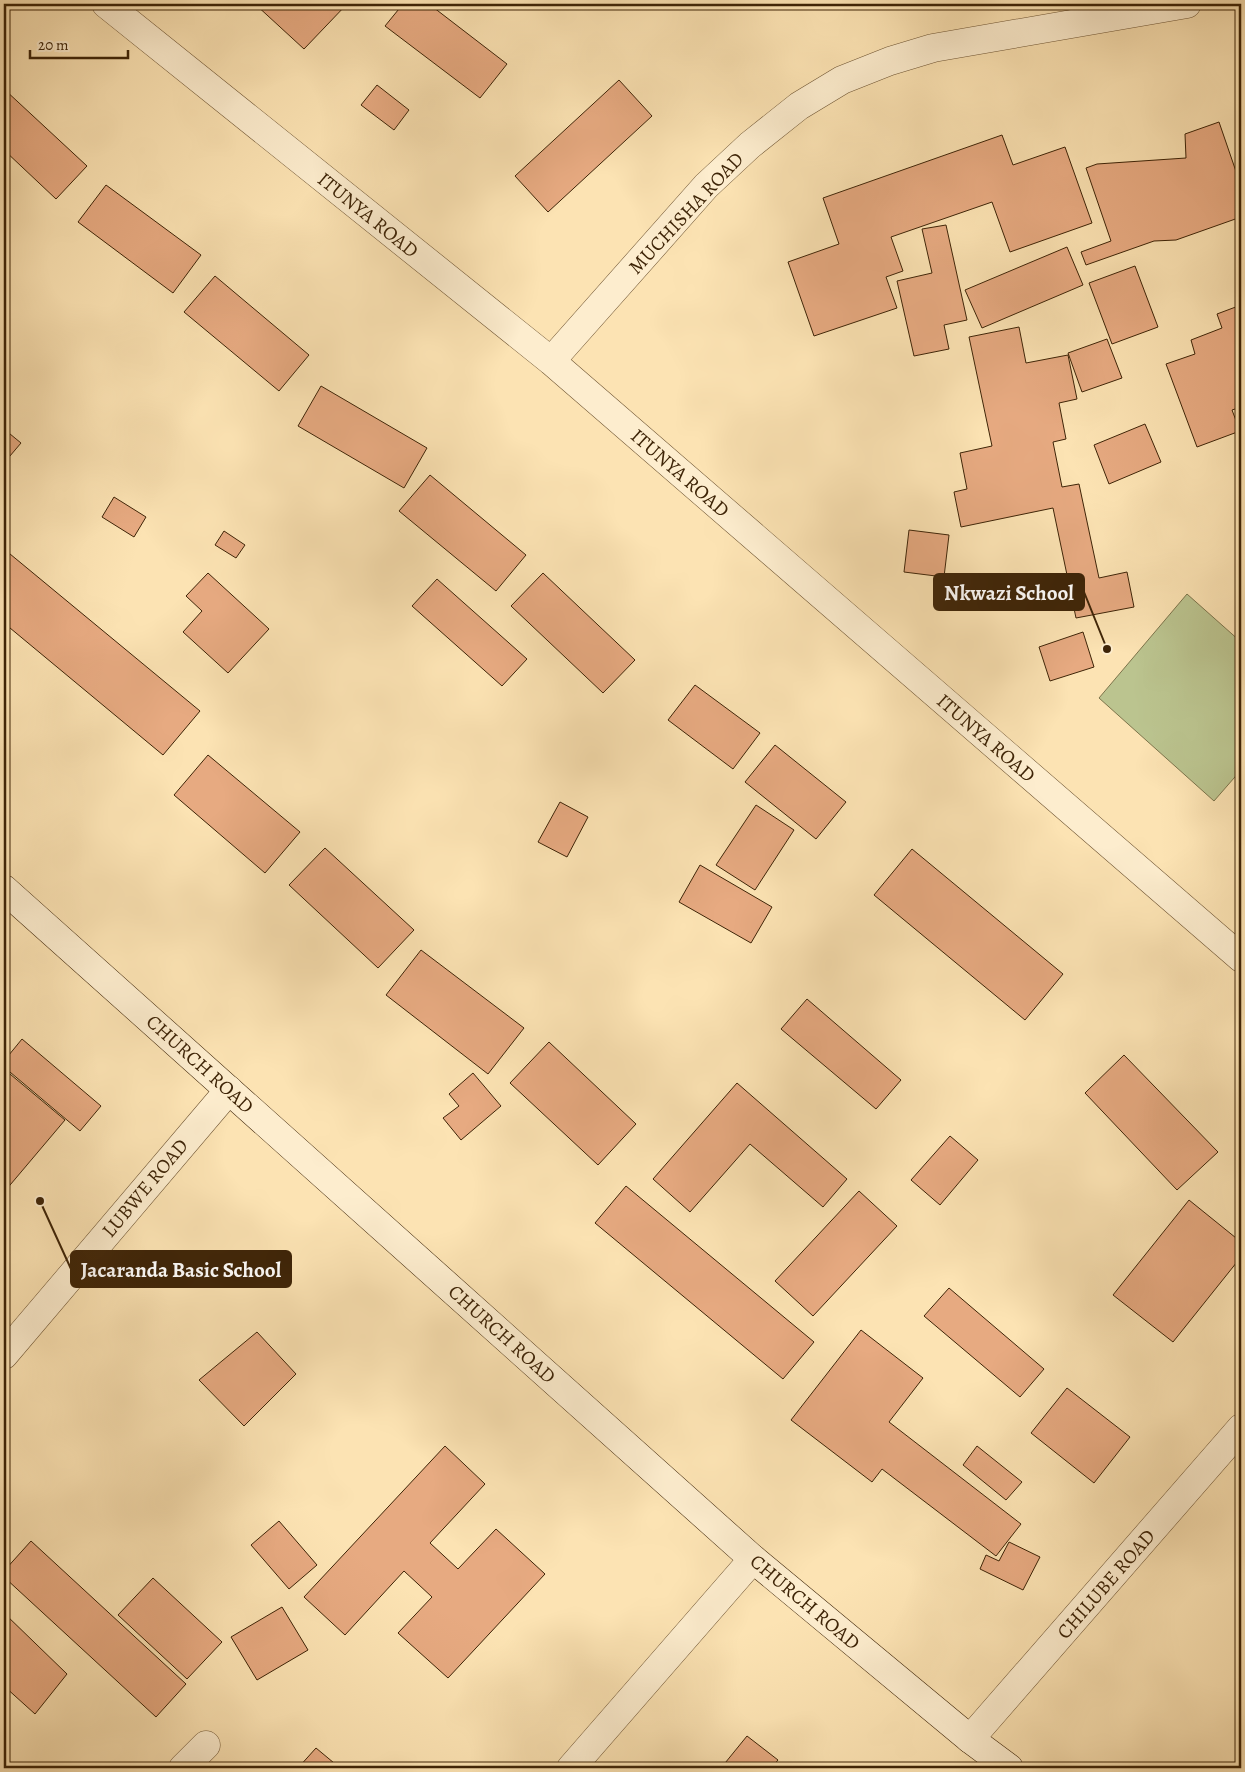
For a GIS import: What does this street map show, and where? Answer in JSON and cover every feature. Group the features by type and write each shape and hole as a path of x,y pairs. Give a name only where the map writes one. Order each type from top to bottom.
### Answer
{"street":[{"name":"ITUNYA ROAD","path":"106,4 551,361 1241,958"},
{"name":"MUCHISHA ROAD","path":"551,361 706,186 750,145 799,106 842,80 890,61 933,48 1187,4"},
{"name":"CHURCH ROAD","path":"4,889 753,1559 970,1739 1009,1768"},
{"name":"LUBWE ROAD","path":"4,1354 229,1090"},
{"name":"CHILUBE ROAD","path":"970,1739 1241,1428"},
{"path":"572,1768 753,1559"},
{"path":"183,1768 206,1745"}],"green space":[{"path":"1187,594 1241,642 1241,770 1214,801 1099,698"}],"building":[{"path":"255,4 347,4 304,49"},
{"path":"403,4 429,4 507,64 480,98 385,26"},
{"path":"619,80 652,116 548,212 515,176"},
{"path":"377,85 409,110 394,130 361,105"},
{"path":"4,89 87,166 56,199 4,150"},
{"path":"1219,122 1241,186 1241,217 1176,240 1154,241 1086,265 1081,252 1111,241 1086,168 1097,164 1186,158 1185,134"},
{"path":"1002,135 1013,165 1065,147 1092,223 1010,252 992,202 891,237 903,271 886,277 897,308 814,336 788,262 839,244 823,198"},
{"path":"106,185 201,255 173,293 78,222"},
{"path":"946,225 967,320 944,325 949,349 914,356 897,281 932,273 922,229"},
{"path":"1067,247 1083,285 982,328 965,290"},
{"path":"1135,266 1158,327 1112,344 1089,283"},
{"path":"215,276 309,355 279,391 184,312"},
{"path":"1241,305 1241,407 1232,410 1240,431 1197,447 1166,364 1195,354 1191,340 1222,328 1217,314"},
{"path":"1019,327 1026,363 1068,355 1077,399 1059,403 1066,439 1053,442 1062,487 1079,484 1099,578 1127,572 1134,607 1076,618 1053,508 961,527 954,492 967,489 960,453 992,446 969,337"},
{"path":"1107,339 1122,378 1082,392 1068,353"},
{"path":"321,386 427,448 404,488 298,426"},
{"path":"1145,424 1161,462 1109,484 1094,445"},
{"path":"4,429 21,443 4,463"},
{"path":"430,475 526,555 496,591 399,511"},
{"path":"114,497 146,517 134,537 102,517"},
{"path":"909,530 949,535 944,577 904,572"},
{"path":"224,531 245,545 236,558 215,545"},
{"path":"4,549 200,711 163,755 4,623"},
{"path":"208,573 269,629 228,673 183,632 202,611 186,596"},
{"path":"543,573 635,660 603,693 511,606"},
{"path":"437,579 527,659 502,686 412,606"},
{"path":"1083,632 1094,667 1050,681 1039,647"},
{"path":"695,685 760,733 733,769 668,720"},
{"path":"775,745 846,802 816,839 745,782"},
{"path":"208,755 300,832 265,873 174,795"},
{"path":"560,802 588,817 567,857 538,842"},
{"path":"756,805 794,830 755,890 716,865"},
{"path":"325,848 414,930 378,968 289,885"},
{"path":"912,849 1063,974 1025,1020 874,895"},
{"path":"700,865 772,907 751,943 679,902"},
{"path":"421,950 524,1028 488,1074 386,995"},
{"path":"807,999 901,1080 876,1109 781,1029"},
{"path":"22,1039 101,1106 80,1131 4,1067 4,1061"},
{"path":"549,1042 636,1124 598,1165 510,1083"},
{"path":"1124,1055 1218,1152 1177,1190 1085,1093"},
{"path":"4,1069 65,1120 5,1191 4,1190"},
{"path":"473,1073 501,1106 461,1140 443,1118 459,1106 449,1094"},
{"path":"737,1083 847,1179 823,1207 750,1144 690,1212 653,1179"},
{"path":"950,1136 978,1160 940,1205 911,1180"},
{"path":"626,1186 814,1342 783,1379 595,1223"},
{"path":"859,1191 897,1226 813,1316 775,1281"},
{"path":"1189,1200 1241,1242 1241,1257 1173,1342 1113,1295"},
{"path":"949,1288 1044,1369 1020,1397 924,1316"},
{"path":"861,1330 923,1378 889,1422 1021,1524 996,1556 882,1469 872,1482 791,1420"},
{"path":"257,1332 296,1374 244,1426 199,1380"},
{"path":"1067,1388 1130,1437 1094,1483 1031,1433"},
{"path":"445,1446 485,1484 430,1543 458,1569 496,1529 545,1574 448,1678 398,1633 432,1597 404,1571 345,1635 304,1597"},
{"path":"977,1446 1022,1482 1006,1500 963,1465"},
{"path":"279,1521 317,1565 289,1589 251,1545"},
{"path":"31,1541 186,1684 156,1717 4,1577 4,1571"},
{"path":"1009,1542 1040,1557 1023,1590 980,1569 986,1555 999,1561"},
{"path":"153,1578 222,1642 187,1679 118,1615"},
{"path":"282,1607 308,1650 257,1680 231,1637"},
{"path":"4,1613 67,1674 35,1714 4,1686"},
{"path":"747,1736 778,1760 771,1768 721,1768"},
{"path":"316,1748 340,1768 298,1768"}],"place":[{"name":"Nkwazi School","path":"1107,649"},
{"name":"Jacaranda Basic School","path":"40,1201"}]}
